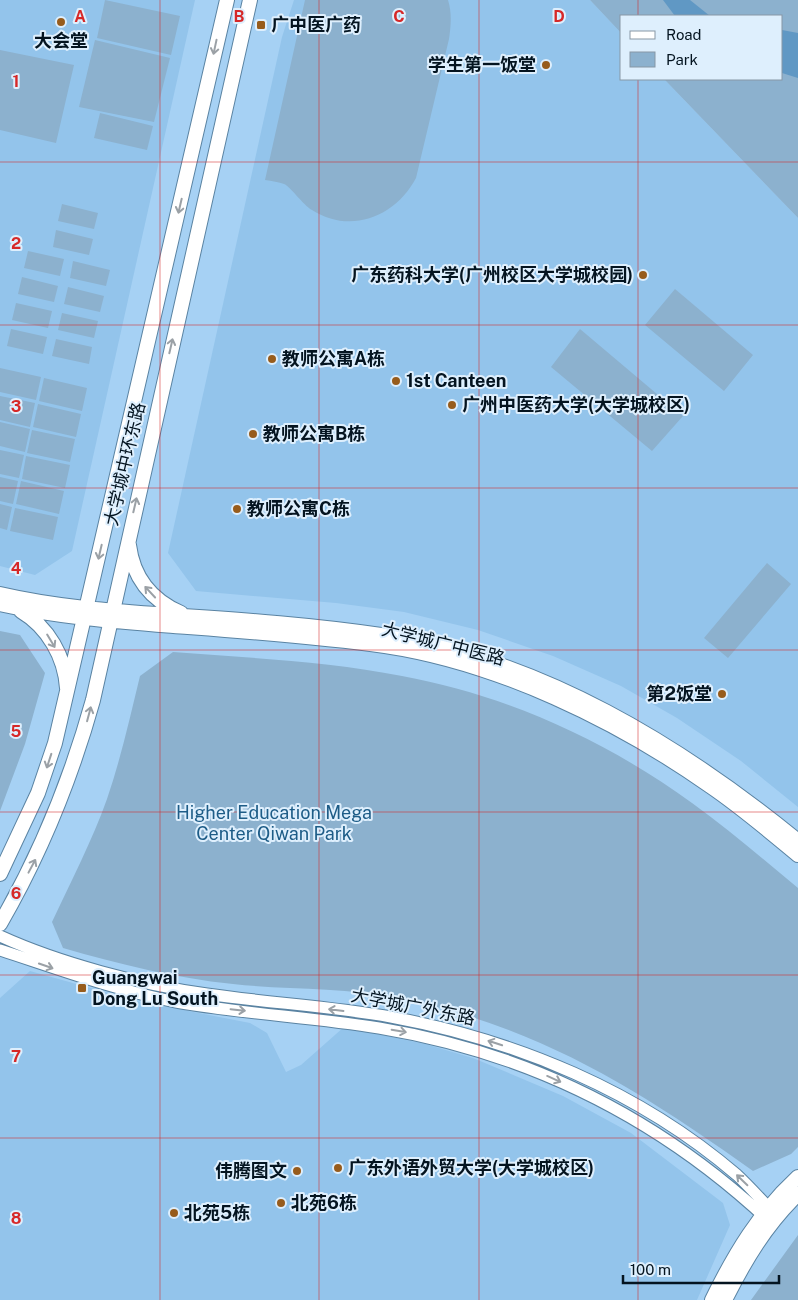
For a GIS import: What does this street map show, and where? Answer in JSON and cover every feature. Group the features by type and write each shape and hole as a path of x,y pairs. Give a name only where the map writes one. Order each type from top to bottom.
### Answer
{"main road":[{"name":"大学城中环东路","path":"0,874 38,794 55,743 68,693 227,0"},
{"name":"大学城中环东路","path":"0,924 36,858 68,782 93,700 250,0"},
{"path":"129,535 132,561 144,586 165,606 191,617"},
{"name":"大学城广中医路","path":"0,594 86,614"},
{"name":"大学城广中医路","path":"0,604 16,608 111,616 385,646 501,676 601,720 666,757 727,798 798,855"},
{"path":"16,608 40,626 52,641 61,661 68,693"},
{"name":"大学城广中医路","path":"111,616 191,617 386,636 447,649 504,666 606,711 671,748 733,790 798,841"},
{"path":"712,1300 734,1258 798,1177"},
{"path":"725,1300 769,1214 798,1194"}],"street":[{"name":"大学城广外东路","path":"0,936 79,964 149,984 205,994 390,1017 460,1033 529,1055 587,1079 673,1128 738,1176 769,1214"},
{"name":"大学城广外东路","path":"0,950 87,980 168,1000 213,1008 378,1028 448,1042 508,1060 587,1093 628,1115 693,1156 769,1214"}],"shaded area":[{"path":"0,0 195,0 72,551 35,575 0,566"},
{"name":"广州中医药大学(大学城校区)","path":"294,0 590,0 620,32 620,80 665,80 798,218 798,807 741,761 677,718 621,686 553,656 478,630 404,612 336,603 196,591 168,553 282,37"},
{"path":"663,0 690,0 709,15 674,15"},
{"path":"783,30 798,33 798,78 783,73"},
{"name":"广东外语外贸大学(大学城校区)","path":"30,971 137,1001 250,1023 267,1033 286,1072 301,1065 344,1027 425,1044 473,1058 563,1096 631,1133 723,1203 730,1225 697,1300 0,1300 0,998"}],"green space":[{"path":"105,0 180,16 171,55 97,38"},
{"path":"305,0 448,0 451,19 449,39 416,178 397,203 371,218 357,221 342,221 327,217 308,208 287,185 265,180"},
{"path":"590,0 798,0 798,218 665,80 783,80 783,15 620,15 620,32"},
{"path":"95,40 170,58 154,122 79,107"},
{"path":"0,50 74,65 56,143 0,130"},
{"path":"100,113 153,126 147,150 94,138"},
{"path":"62,204 98,213 94,229 58,221"},
{"path":"56,230 93,239 89,255 53,247"},
{"path":"28,251 64,259 60,276 24,268"},
{"path":"73,261 110,270 106,286 70,278"},
{"path":"22,277 58,286 54,302 18,294"},
{"path":"68,287 104,296 100,312 64,304"},
{"path":"675,289 753,355 724,391 645,325"},
{"path":"16,303 52,311 48,328 12,320"},
{"path":"62,313 98,321 94,338 58,330"},
{"path":"11,329 47,337 43,354 7,346"},
{"path":"580,329 683,416 652,451 551,367"},
{"path":"56,339 92,347 89,364 52,356"},
{"path":"0,368 41,377 36,400 0,392"},
{"path":"44,378 87,388 82,411 39,401"},
{"path":"0,396 35,403 30,427 0,420"},
{"path":"38,404 81,414 76,437 33,427"},
{"path":"0,422 30,429 25,452 0,446"},
{"path":"32,430 75,439 70,462 27,453"},
{"path":"0,450 24,455 19,478 0,474"},
{"path":"26,456 70,465 65,488 22,479"},
{"path":"0,477 18,481 13,504 0,501"},
{"path":"21,481 64,491 59,514 16,504"},
{"path":"0,504 12,507 7,530 0,528"},
{"path":"15,508 58,517 53,540 10,531"},
{"path":"767,563 791,584 728,658 704,638"},
{"path":"0,631 20,635 45,673 25,744 0,811"},
{"name":"Higher Education Mega Center Qiwan Park","path":"173,652 288,661 374,671 441,684 479,695 554,723 625,760 692,803 732,834 798,888 798,1147 791,1154 753,1171 669,1113 585,1065 542,1044 450,1010 378,994 254,986 189,978 126,965 63,948 52,922 88,846 107,799 121,753 140,676"},
{"path":"798,1235 798,1300 751,1300"}],"place":[{"name":"大会堂","path":"61,22"},
{"name":"广中医广药","path":"261,25"},
{"name":"学生第一饭堂","path":"546,65"},
{"name":"广东药科大学(广州校区大学城校园)","path":"643,275"},
{"name":"教师公寓A栋","path":"272,359"},
{"name":"1st Canteen","path":"396,381"},
{"name":"广州中医药大学(大学城校区)","path":"452,405"},
{"name":"教师公寓B栋","path":"253,434"},
{"name":"教师公寓C栋","path":"237,509"},
{"name":"第2饭堂","path":"722,694"},
{"name":"Guangwai Dong Lu South","path":"82,988"},
{"name":"广东外语外贸大学(大学城校区)","path":"338,1168"},
{"name":"伟腾图文","path":"297,1171"},
{"name":"北苑6栋","path":"281,1203"},
{"name":"北苑5栋","path":"174,1213"}]}
